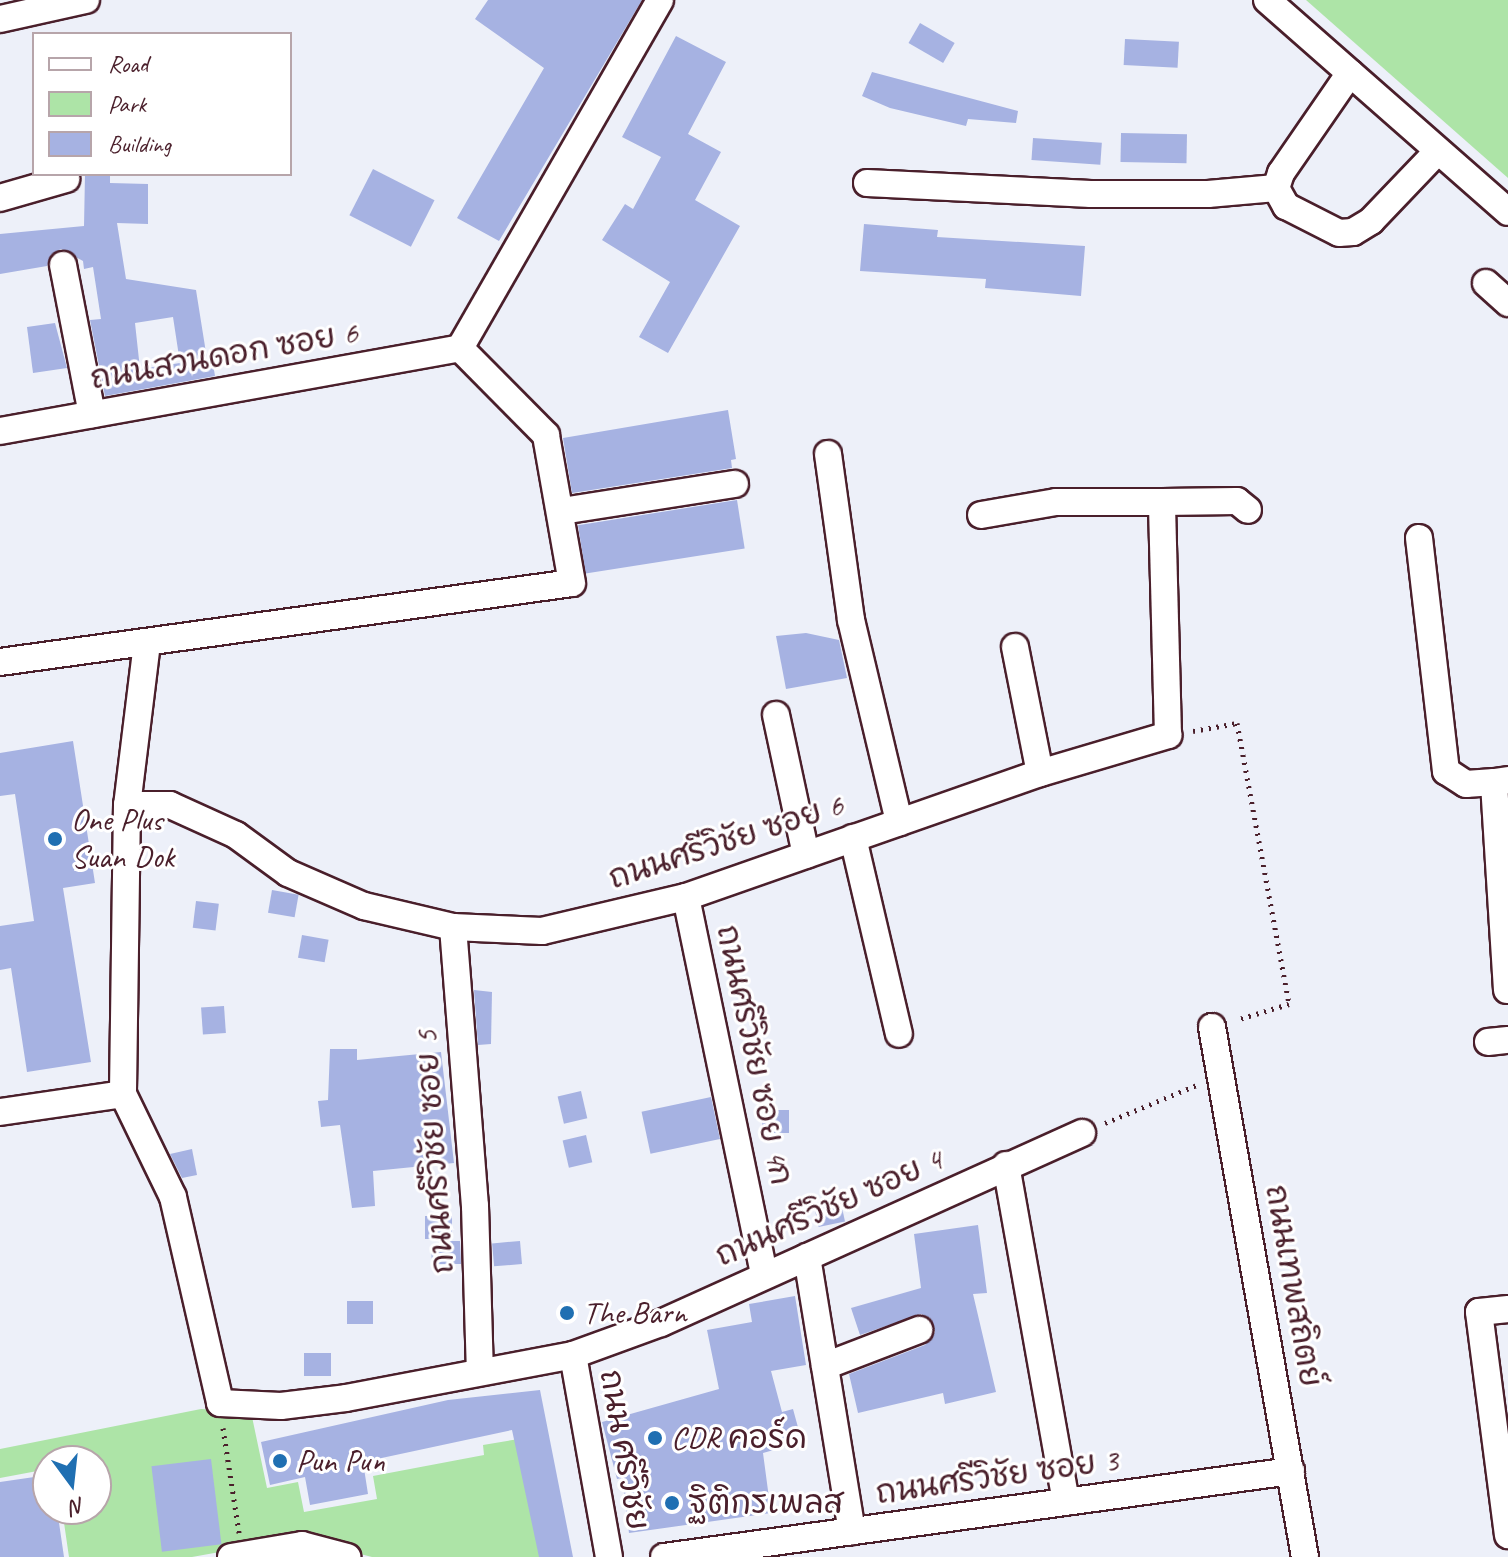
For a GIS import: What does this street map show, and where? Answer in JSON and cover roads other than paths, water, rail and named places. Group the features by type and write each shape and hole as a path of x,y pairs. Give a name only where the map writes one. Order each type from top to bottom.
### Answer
{"street":[{"path":"0,19 86,0"},
{"path":"0,662 572,583 562,511 546,435 460,348 660,0"},
{"path":"1267,0 1508,212"},
{"path":"1350,73 1281,173 1276,188 1286,206 1339,233 1353,232 1371,221 1438,151"},
{"path":"0,198 66,179"},
{"path":"867,183 1091,194 1208,194 1276,188"},
{"path":"63,265 92,414"},
{"path":"1486,283 1508,303"},
{"name":"ถนนสวนดอก ซอย 6","path":"0,431 460,348"},
{"path":"828,454 851,620 899,822"},
{"path":"562,511 735,484"},
{"path":"981,515 1056,502 1237,501 1248,510"},
{"name":"ถนนศรีวิชัย ซอย 6","path":"127,805 170,805 236,835 301,879 364,906 453,927 542,931 686,897 1040,773 1168,735 1162,502"},
{"path":"1419,538 1446,771 1466,784 1501,781 1507,990"},
{"path":"0,1112 123,1094 127,805 147,643"},
{"path":"1015,647 1040,773"},
{"path":"776,715 806,855"},
{"path":"853,838 899,1034"},
{"name":"ถนนศรีวิชัย ซอย 4ก","path":"686,897 764,1273"},
{"name":"ถนนศรีวิชัย ซอย 5","path":"453,927 475,1206 480,1372"},
{"name":"ถนนเทพสถิตย์","path":"1212,1027 1305,1557"},
{"name":"ถนนศรีวิชัย ซอย 4","path":"123,1094 173,1197 220,1403 281,1406 573,1355 661,1323 764,1273 807,1257 1082,1133"},
{"path":"1006,1165 1066,1502"},
{"path":"807,1257 852,1531"},
{"path":"1508,1309 1479,1312 1508,1535"},
{"path":"825,1366 919,1330"},
{"name":"ถนน ศรีวิชัย","path":"573,1355 609,1557"},
{"name":"ถนนศรีวิชัย ซอย 3","path":"664,1557 1291,1471"},
{"path":"237,1556 302,1545 347,1557"}],"place":[{"name":"One Plus Suan Dok","path":"55,839"},
{"name":"The Barn","path":"567,1313"},
{"name":"CDR คอร์ด","path":"655,1438"},
{"name":"Pun Pun","path":"280,1461"},
{"name":"ฐิติกรเพลส","path":"672,1503"}]}
